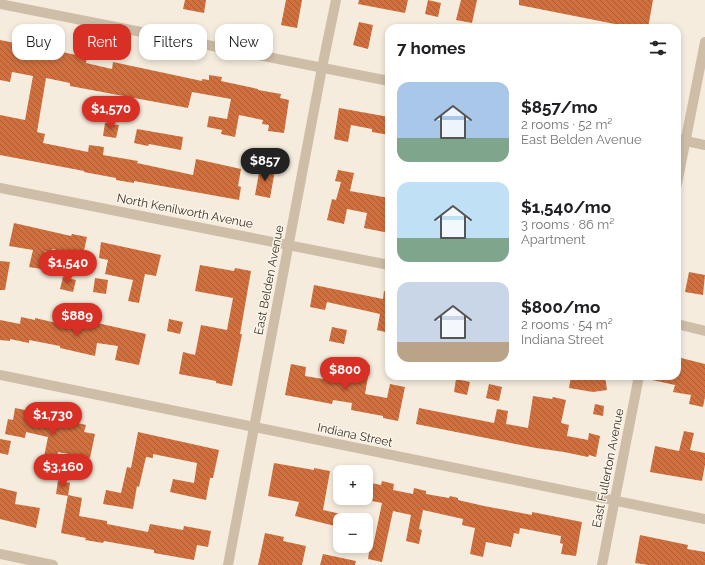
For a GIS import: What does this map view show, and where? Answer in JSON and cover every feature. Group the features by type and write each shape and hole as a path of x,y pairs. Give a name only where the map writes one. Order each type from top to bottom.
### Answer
{"street":[{"name":"East Belden Avenue","path":"228,565 336,0"},
{"path":"0,4 385,80"},
{"path":"705,42 681,140 705,145"},
{"name":"North Kenilworth Avenue","path":"0,188 385,265"},
{"path":"681,325 705,331"},
{"name":"Indiana Street","path":"0,375 705,520"},
{"name":"East Fullerton Avenue","path":"602,565 638,380"},
{"path":"0,554 53,565"}],"building":[{"path":"185,0 206,0 204,13 183,9"},
{"path":"286,0 302,0 297,28 281,25"},
{"path":"359,0 408,0 405,13 358,4"},
{"path":"428,0 441,3 438,17 425,14"},
{"path":"461,0 477,0 472,23 456,20"},
{"path":"519,0 653,0 649,24 615,24 519,5"},
{"path":"359,22 373,25 368,49 353,45"},
{"path":"0,40 12,42 12,60 65,60 65,53 73,54 73,60 86,60 86,63 112,69 113,62 202,81 202,79 209,80 209,75 222,77 221,81 281,94 280,98 289,100 284,133 268,131 269,125 262,124 263,120 239,115 235,137 221,134 222,130 207,127 209,116 227,119 231,99 192,92 188,108 70,86 70,83 46,78 37,132 45,134 43,143 88,152 89,145 104,147 103,155 138,161 137,163 193,175 196,159 241,169 238,186 241,187 239,200 134,181 134,183 116,180 116,178 84,171 0,155 0,115 25,120 33,76 12,72 10,82 0,80"},
{"path":"339,108 385,116 385,134 372,132 372,129 351,125 348,142 334,139"},
{"path":"105,123 119,125 116,138 103,136"},
{"path":"137,129 183,137 181,150 149,144 148,146 134,143"},
{"path":"260,167 275,170 270,198 255,195"},
{"path":"338,170 354,173 350,191 385,197 385,232 364,228 367,213 347,209 344,224 327,220 332,199 336,200 341,182 335,181"},
{"path":"14,223 71,236 72,234 87,237 83,255 52,249 51,252 45,251 41,269 29,267 33,250 9,246"},
{"path":"101,242 161,255 156,276 145,274 139,303 128,301 133,280 105,274 108,260 99,258"},
{"path":"0,261 10,262 5,290 0,290"},
{"path":"200,265 234,271 235,268 251,271 240,334 242,334 232,386 216,383 216,381 179,374 183,352 195,355 201,325 227,330 233,298 195,291"},
{"path":"689,272 705,275 703,295 685,292"},
{"path":"63,277 76,280 73,292 60,289"},
{"path":"95,278 108,280 106,294 93,292"},
{"path":"314,285 383,299 385,291 385,332 377,330 380,314 327,302 325,310 310,307"},
{"path":"66,316 146,334 139,365 115,360 118,346 97,343 95,356 60,348 60,346 29,340 29,343 10,339 10,341 0,340 0,320 20,324 21,317 35,320 35,318 65,325"},
{"path":"169,319 183,322 180,334 167,331"},
{"path":"332,327 347,330 344,344 329,341"},
{"path":"681,358 705,364 705,397 703,407 689,404 691,395 673,392 675,385 652,380 681,380"},
{"path":"356,362 370,365 365,394 387,398 390,384 405,387 398,421 383,418 383,416 351,410 352,403 333,400 332,404 285,395 291,364 306,367 305,376 323,379 325,372 353,378"},
{"path":"456,380 470,382 467,395 454,392"},
{"path":"570,380 606,380 607,390 593,392 569,388"},
{"path":"489,384 502,387 499,401 486,398"},
{"path":"533,396 552,399 553,397 566,400 561,423 569,425 567,436 588,440 589,433 600,436 596,457 536,448 416,424 419,408 494,423 497,409 508,411 506,424 528,428"},
{"path":"595,404 604,406 603,416 593,414"},
{"path":"15,408 30,411 29,416 68,424 69,421 86,425 84,432 95,434 90,458 58,452 55,469 42,467 48,437 26,432 25,438 5,434 8,419 13,420"},
{"path":"684,431 694,433 690,450 705,453 705,465 702,481 650,472 655,446 679,451"},
{"path":"138,432 219,450 213,478 210,478 206,500 170,492 173,479 194,483 197,463 153,454 153,458 146,457 139,487 137,486 133,509 103,504 106,490 121,493 127,467 131,468"},
{"path":"0,439 11,441 8,455 0,453"},
{"path":"274,463 314,470 314,468 330,471 323,510 336,513 333,513 333,526 295,516 299,502 268,496"},
{"path":"58,481 70,483 68,496 56,494"},
{"path":"382,481 394,484 393,490 413,494 414,488 426,491 426,494 449,498 450,496 458,498 458,500 484,506 532,515 532,512 582,522 576,556 561,554 563,544 560,543 561,536 520,528 519,534 514,533 511,547 486,542 483,557 470,554 475,528 462,525 463,519 423,510 419,529 422,530 419,544 406,541 411,515 393,511 382,562 368,559 369,553 373,553 373,546 382,503 373,501 373,483 381,485"},
{"path":"0,488 17,492 15,504 40,508 36,528 0,519"},
{"path":"68,495 82,498 79,516 107,521 107,524 148,532 150,524 183,530 184,526 211,531 208,547 197,545 194,560 154,553 154,550 104,541 103,543 85,540 86,538 61,533"},
{"path":"265,533 284,537 283,541 306,546 302,565 258,565"},
{"path":"640,535 688,545 687,549 705,552 705,565 648,565 635,563"},
{"path":"323,554 356,561 355,565 320,565"}]}
